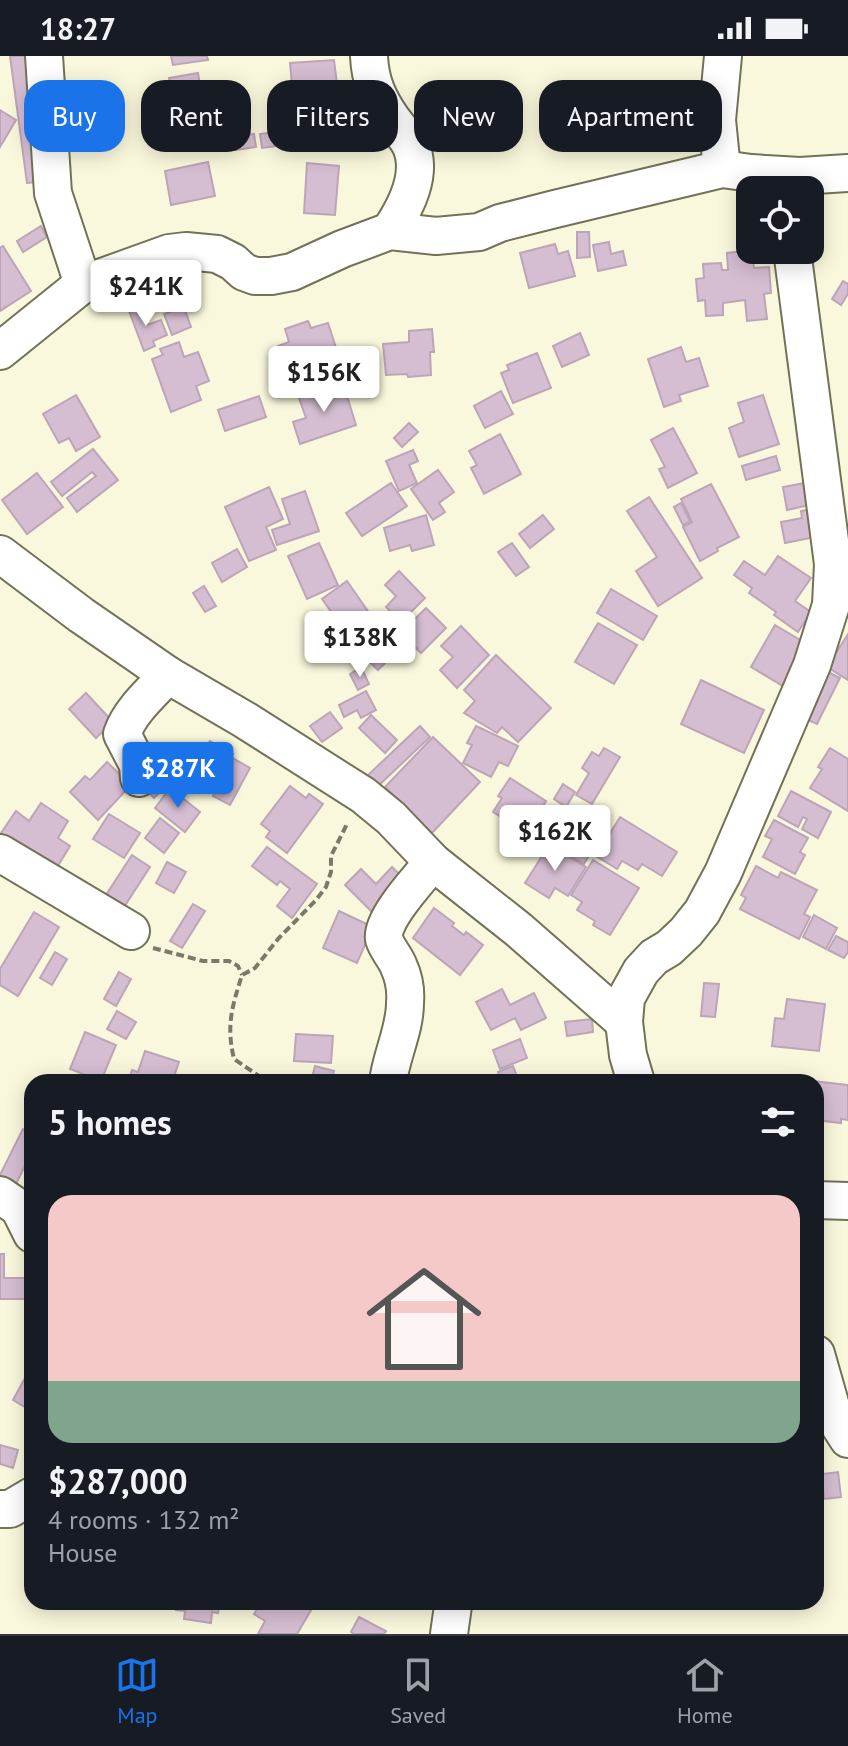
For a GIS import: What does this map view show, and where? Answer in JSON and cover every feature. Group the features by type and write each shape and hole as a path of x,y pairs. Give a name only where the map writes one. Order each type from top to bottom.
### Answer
{"street":[{"path":"44,56 53,193 83,284"},
{"path":"369,56 374,90 415,157 411,191 390,231"},
{"path":"722,169 717,120 723,56"},
{"path":"0,351 83,284 156,257 186,251 217,254 244,272 271,276 292,272 390,231 436,236 479,232 500,223 722,169 765,176"},
{"path":"824,178 848,173"},
{"path":"634,1074 624,1022 626,998 641,971 686,932 702,912 723,873 812,665 840,611 794,264"},
{"path":"0,554 168,675 363,795 391,818 433,862 519,930 624,1022"},
{"path":"139,778 138,765 122,734 142,702 168,675"},
{"path":"0,853 131,931"},
{"path":"389,1074 406,1007 400,968 384,939 385,928 433,862"},
{"path":"0,1195 19,1208 24,1218"},
{"path":"824,1200 848,1201"},
{"path":"824,1384 834,1417 848,1439"},
{"path":"0,1509 10,1509 24,1501"},
{"path":"449,1634 452,1610"}],"path":[{"path":"242,975 255,968 326,887 334,848 363,795"},
{"path":"131,931 153,948 203,961 229,961 238,966 242,975 229,1026 234,1059 256,1074"}],"building":[{"path":"10,56 30,56 33,80 24,80 24,152 42,152 46,181 27,183"},
{"path":"171,56 207,56 208,60 173,65"},
{"path":"334,60 336,80 292,80 290,63"},
{"path":"198,73 199,80 169,80"},
{"path":"0,110 16,120 0,147"},
{"path":"267,133 267,147 262,148 260,134"},
{"path":"251,134 254,134 256,147 251,148"},
{"path":"208,162 215,196 171,205 165,171"},
{"path":"307,163 339,166 335,215 304,213"},
{"path":"41,226 47,237 23,252 17,241"},
{"path":"577,232 589,232 590,257 577,258"},
{"path":"609,242 611,254 623,251 626,265 598,271 593,245"},
{"path":"555,244 558,254 568,251 575,276 529,288 520,253"},
{"path":"3,246 31,291 0,311 0,248"},
{"path":"736,252 736,264 769,267 771,293 764,294 767,319 747,321 745,300 723,303 723,315 706,316 705,300 698,301 696,279 704,278 703,264 721,263 722,270 728,270 727,253"},
{"path":"843,281 848,284 848,294 841,305 832,299"},
{"path":"139,304 147,325 161,320 167,335 153,341 155,346 144,351 128,308"},
{"path":"184,307 191,327 172,335 164,314"},
{"path":"308,321 311,328 328,323 339,357 284,376 277,355 281,354 278,346 289,342 285,329"},
{"path":"432,329 434,352 430,352 431,375 386,375 383,344 409,342 409,331"},
{"path":"580,333 589,355 562,367 553,346"},
{"path":"179,342 184,357 198,352 209,381 196,386 201,400 171,412 152,359 163,355 160,349"},
{"path":"681,347 686,362 699,358 708,386 679,395 681,401 664,407 648,359"},
{"path":"537,353 551,388 513,403 501,373 509,370 507,365"},
{"path":"343,383 356,425 300,444 293,422 306,418 299,398"},
{"path":"501,391 513,414 485,428 474,406"},
{"path":"76,395 100,437 76,451 69,438 59,443 43,414"},
{"path":"763,395 779,444 739,457 729,428 744,422 738,403"},
{"path":"259,396 266,417 225,431 218,410"},
{"path":"409,423 418,432 402,447 394,438"},
{"path":"673,428 697,473 668,488 659,469 665,467 651,440"},
{"path":"500,434 521,474 484,494 471,468 477,465 469,451"},
{"path":"93,449 118,480 77,512 67,498 96,476 92,472 62,496 51,482"},
{"path":"413,450 418,461 409,465 417,483 399,491 386,461"},
{"path":"776,456 780,470 746,480 742,466"},
{"path":"438,470 454,492 439,503 445,512 433,520 411,489"},
{"path":"37,473 63,507 27,534 2,500"},
{"path":"810,482 814,504 787,510 783,487"},
{"path":"391,483 407,506 362,536 346,513"},
{"path":"711,484 739,537 700,561 683,527 692,522 681,499"},
{"path":"269,487 283,519 266,527 276,550 249,561 225,507"},
{"path":"305,491 319,531 277,545 272,530 290,524 282,499"},
{"path":"649,497 702,578 658,606 636,571 657,557 627,511"},
{"path":"681,503 690,521 683,525 674,507"},
{"path":"815,508 820,536 785,543 781,522 802,518 801,511"},
{"path":"426,515 434,545 412,551 410,545 390,551 384,528"},
{"path":"543,515 554,529 530,548 519,534"},
{"path":"319,543 338,585 307,599 288,556"},
{"path":"512,543 529,567 516,576 498,552"},
{"path":"237,549 247,567 222,582 212,563"},
{"path":"778,556 811,578 795,601 811,612 798,632 749,593 752,588 734,575 744,561 765,575"},
{"path":"399,571 425,598 401,622 386,607 396,596 385,585"},
{"path":"347,581 372,617 347,634 322,599"},
{"path":"204,586 216,606 205,612 193,593"},
{"path":"611,589 657,616 643,640 597,613"},
{"path":"426,608 446,628 421,653 401,633"},
{"path":"598,623 637,645 614,684 575,662"},
{"path":"775,625 807,644 783,686 751,667"},
{"path":"461,626 489,655 457,688 440,670 453,657 441,646"},
{"path":"848,634 848,680 827,667"},
{"path":"394,638 402,646 378,670 370,662"},
{"path":"496,655 551,708 518,742 502,727 497,733 464,713 475,701 464,690"},
{"path":"361,667 369,684 358,690 350,674"},
{"path":"820,668 840,678 817,724 797,715"},
{"path":"701,680 764,710 744,753 681,724"},
{"path":"366,691 376,710 361,718 357,710 344,717 339,705"},
{"path":"86,693 113,722 96,738 69,709"},
{"path":"330,712 342,728 322,742 310,726"},
{"path":"371,715 397,740 385,753 359,728"},
{"path":"420,726 430,737 377,787 367,776"},
{"path":"476,726 518,746 508,766 499,762 491,777 463,763 472,745 467,743"},
{"path":"433,737 480,782 432,833 385,787"},
{"path":"210,741 250,768 230,805 188,779"},
{"path":"165,745 183,755 174,773 155,763"},
{"path":"604,748 620,757 592,804 576,795 589,773 582,768 592,752 599,756"},
{"path":"830,748 848,759 848,811 810,788"},
{"path":"107,762 131,785 98,820 70,792 85,776 90,780"},
{"path":"156,774 167,785 154,798 143,786"},
{"path":"510,778 546,801 527,833 493,812 502,798 498,796"},
{"path":"563,784 575,792 566,807 554,799"},
{"path":"290,786 306,798 309,794 323,804 287,853 266,837 270,831 261,824"},
{"path":"170,788 200,812 185,832 155,808"},
{"path":"791,791 831,812 818,838 802,829 807,819 803,817 798,827 778,816"},
{"path":"41,803 68,821 58,838 70,846 56,869 1,833 16,811 29,821"},
{"path":"574,808 606,827 584,864 568,855 586,825 580,822 575,831 564,824"},
{"path":"109,814 140,833 124,858 93,839"},
{"path":"620,817 677,852 662,876 642,864 638,870 622,861 617,869 596,856"},
{"path":"160,818 179,833 164,853 145,838"},
{"path":"774,820 808,838 800,852 805,855 795,874 763,857 772,839 765,836"},
{"path":"549,845 586,867 568,896 555,888 549,898 525,883"},
{"path":"267,847 317,884 292,918 277,906 290,889 280,881 277,885 252,866"},
{"path":"132,855 150,867 122,910 104,898"},
{"path":"593,860 639,888 610,935 577,910 582,902 571,895"},
{"path":"167,862 186,872 174,893 156,883"},
{"path":"756,866 778,878 781,872 817,890 804,914 810,917 799,939 740,909 746,898 741,895"},
{"path":"392,867 407,882 374,914 345,885 361,869 376,884"},
{"path":"193,904 205,911 182,948 170,941"},
{"path":"434,908 454,923 452,926 483,945 460,975 413,938"},
{"path":"339,911 373,927 357,963 323,948"},
{"path":"34,912 59,927 18,996 0,985 0,969"},
{"path":"814,915 837,928 826,949 803,937"},
{"path":"836,936 848,942 848,952 844,958 828,950"},
{"path":"55,952 67,959 52,985 40,978"},
{"path":"119,972 131,979 116,1006 104,999"},
{"path":"704,983 719,984 715,1017 701,1016"},
{"path":"502,989 510,1005 534,993 546,1018 521,1030 515,1018 491,1030 476,1002"},
{"path":"787,999 825,1004 819,1051 772,1046 775,1018 784,1019"},
{"path":"117,1011 136,1022 126,1039 107,1029"},
{"path":"592,1019 593,1032 567,1036 565,1022"},
{"path":"85,1032 116,1045 104,1074 83,1074 70,1069"},
{"path":"296,1034 333,1036 331,1063 294,1061"},
{"path":"520,1039 527,1058 500,1069 493,1050"},
{"path":"145,1051 179,1062 175,1074 131,1074 132,1070 138,1072"},
{"path":"315,1066 334,1071 333,1074 313,1074"},
{"path":"513,1066 516,1074 499,1074"},
{"path":"824,1082 848,1085 848,1120 841,1119 841,1123 824,1121"},
{"path":"23,1129 24,1168 11,1194 0,1188 0,1175"},
{"path":"0,1254 4,1254 4,1278 24,1278 24,1299 0,1299"},
{"path":"24,1380 24,1406 13,1400"},
{"path":"0,1445 18,1450 13,1468 0,1464"},
{"path":"838,1472 841,1497 824,1499 824,1474"},
{"path":"176,1610 219,1610 218,1613 212,1612 211,1623 184,1619 185,1611"},
{"path":"256,1610 311,1610 297,1634 258,1634 265,1621 254,1614"},
{"path":"359,1617 386,1631 384,1634 354,1634 351,1632"}]}
